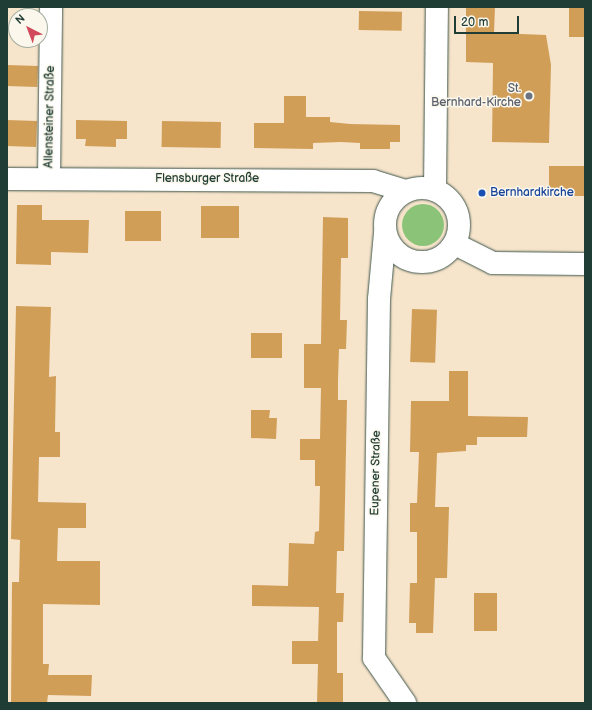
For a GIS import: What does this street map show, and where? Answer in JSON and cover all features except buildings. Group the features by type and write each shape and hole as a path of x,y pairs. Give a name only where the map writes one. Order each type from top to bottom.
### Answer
{"street":[{"name":"Allensteiner Straße","path":"49,178 51,7"},
{"path":"435,190 437,7"},
{"name":"Flensburger Straße","path":"7,179 49,178 373,181 405,191"},
{"path":"420,188 435,190 454,206 460,225 455,244 442,258 425,263 407,260 392,249 385,233 385,216 392,202 405,191 420,188"},
{"name":"Eupener Straße","path":"385,233 379,299 374,658 405,703"},
{"path":"455,244 493,263 585,264"}],"green space":[{"path":"419,204 427,204 435,207 441,213 444,225 441,237 435,243 427,246 419,246 411,243 405,237 402,229 402,221 405,213 411,207"}],"place":[{"name":"St. Bernhard-Kirche","path":"529,96"},
{"name":"Bernhardkirche","path":"482,193"}]}
